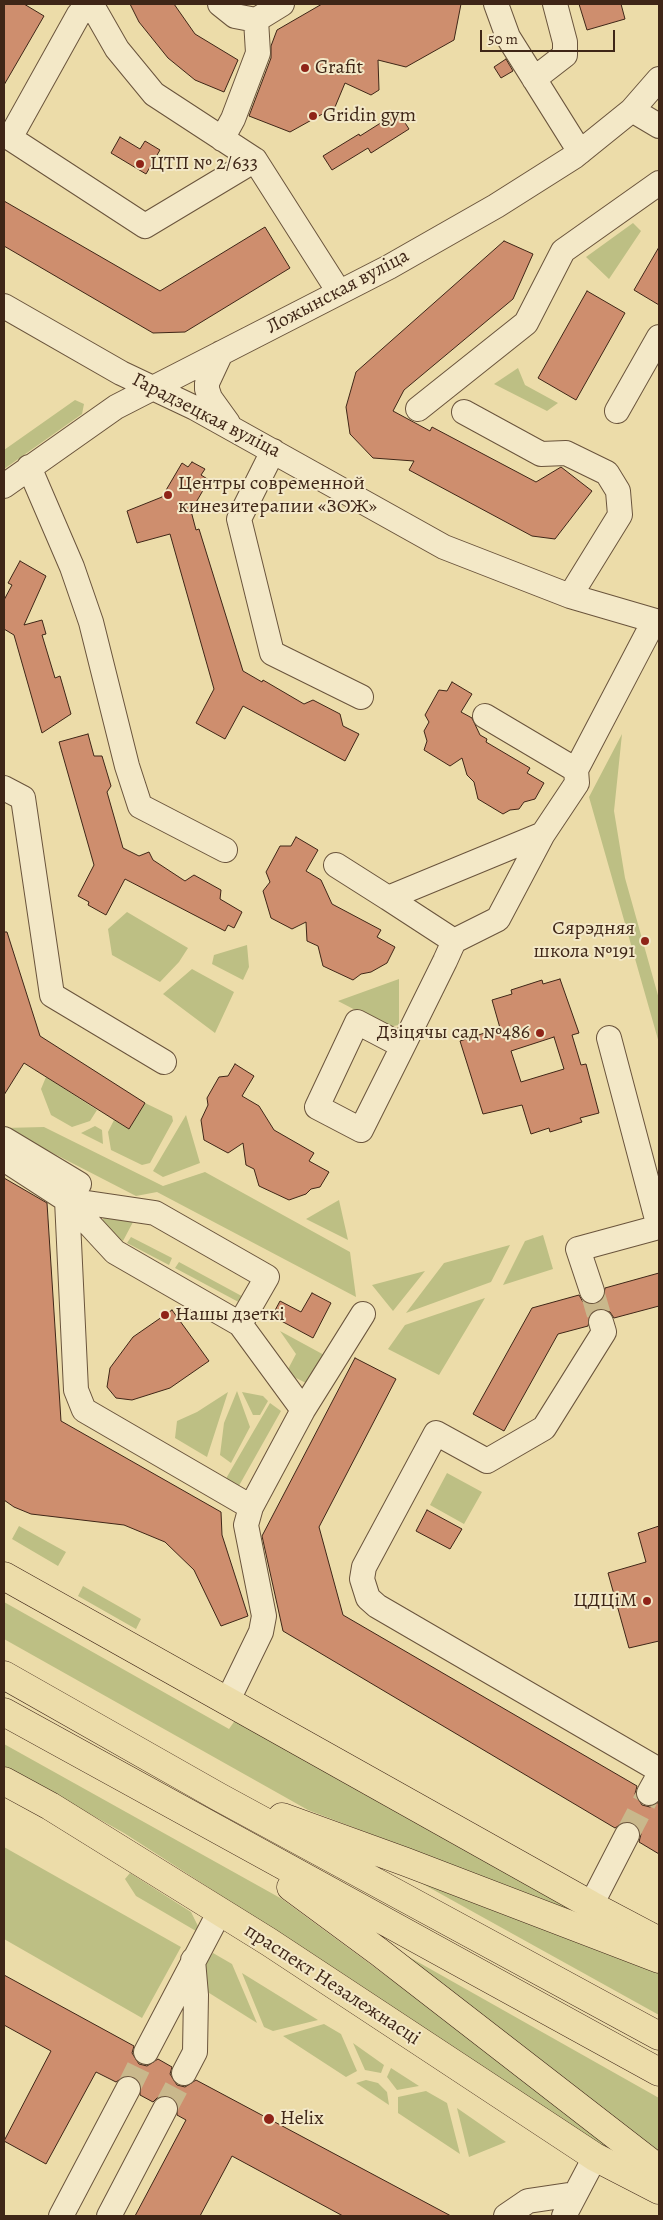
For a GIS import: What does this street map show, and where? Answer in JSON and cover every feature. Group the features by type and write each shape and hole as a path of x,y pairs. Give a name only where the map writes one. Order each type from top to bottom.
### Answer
{"main road":[{"path":"4,1576 591,1905 659,1941"},
{"path":"4,1675 219,1797 659,2036"},
{"path":"4,1712 659,2072"},
{"name":"праспект Незалежнасці","path":"4,1781 50,1806 219,1913 269,1942 595,2157 659,2190"},
{"path":"219,1797 314,1827 659,1959"},
{"path":"202,1821 379,1952 659,2169"}],"street":[{"path":"220,4 235,16 256,20 282,4"},
{"path":"496,4 508,37 580,152"},
{"path":"534,79 566,55 565,42 555,4"},
{"path":"255,160 145,226 10,138 79,14 92,5 117,48 154,94 255,160 339,292"},
{"path":"222,139 233,120 258,53 256,20"},
{"name":"Ложынская вуліца","path":"4,486 116,407 339,292 496,206 580,152 632,110 659,79"},
{"path":"632,110 659,126"},
{"path":"418,409 526,322 563,251 659,183"},
{"name":"Гарадзецкая вуліца","path":"4,306 121,373 154,387 273,450 444,547 570,596 656,622"},
{"path":"617,411 659,337"},
{"path":"221,353 213,367 207,383 207,389 218,411 234,430"},
{"path":"116,407 124,388 121,373"},
{"path":"464,412 541,454 566,453 607,473 618,491 620,515 570,596"},
{"path":"273,450 240,519 272,653 361,697"},
{"path":"30,467 72,567 91,622 127,766 140,806 225,850"},
{"path":"403,1046 454,941 498,919 543,834 577,783 576,770 656,622"},
{"path":"485,716 576,770"},
{"path":"4,788 23,798 52,995 164,1062"},
{"path":"388,898 543,834"},
{"path":"336,865 454,941"},
{"path":"592,1291 578,1250 659,1227 609,1038"},
{"path":"4,1139 73,1192 115,1252 240,1324 303,1410"},
{"path":"4,1159 73,1192 155,1213 267,1277 240,1324"},
{"path":"73,1192 76,1390 84,1410 251,1507"},
{"path":"227,1702 261,1632 264,1616 246,1525 251,1507 303,1410 363,1314"},
{"path":"601,1322 604,1332 544,1428 487,1460 436,1433 364,1567 362,1579 368,1598 377,1606 659,1770"},
{"path":"591,1905 627,1835"},
{"path":"146,2052 219,1913"},
{"path":"184,2073 195,2052 196,1995 193,1960"},
{"path":"61,2216 128,2089"},
{"path":"109,2216 165,2109"},
{"path":"564,2216 595,2157"},
{"path":"506,2216 528,2200 574,2194"}],"green space":[{"path":"633,223 641,231 609,279 586,257"},
{"path":"518,368 525,385 558,403 547,411 494,384"},
{"path":"75,400 84,404 82,414 4,469 4,450"},
{"path":"622,734 614,811 625,878 659,999 659,1043 589,797"},
{"path":"127,912 188,948 179,962 160,982 112,955 108,929"},
{"path":"247,945 249,967 243,980 212,964 214,955"},
{"path":"192,969 234,992 215,1033 163,994"},
{"path":"399,979 399,1025 388,1027 338,1001"},
{"path":"46,1077 97,1110 90,1121 72,1127 51,1115 41,1089"},
{"path":"145,1103 172,1116 173,1121 150,1163 142,1165 111,1150 108,1132 114,1120 129,1129"},
{"path":"186,1115 200,1163 163,1177 153,1171"},
{"path":"95,1126 102,1130 103,1144 81,1133"},
{"path":"44,1127 163,1186 205,1172 350,1252 356,1297 157,1192 136,1196 4,1128"},
{"path":"339,1200 348,1240 306,1219"},
{"path":"104,1215 133,1222 123,1241 101,1229"},
{"path":"543,1235 553,1269 503,1285 525,1241"},
{"path":"131,1237 172,1258 169,1265 127,1243"},
{"path":"510,1245 491,1282 406,1313 444,1263"},
{"path":"179,1262 249,1300 246,1306 175,1268"},
{"path":"425,1271 393,1311 372,1285"},
{"path":"485,1298 439,1375 388,1349 405,1325"},
{"path":"280,1331 326,1356 306,1383 286,1373 296,1354"},
{"path":"237,1391 250,1427 231,1463 220,1455 224,1423"},
{"path":"228,1392 207,1457 175,1438 177,1421 197,1412"},
{"path":"242,1392 263,1396 268,1401 260,1415 253,1415"},
{"path":"270,1403 281,1411 236,1491 224,1482"},
{"path":"447,1473 482,1492 464,1524 430,1505"},
{"path":"19,1526 66,1552 58,1566 12,1539"},
{"path":"83,1586 141,1619 136,1629 78,1596"},
{"path":"4,1602 229,1729 236,1719 651,1941 308,1810 4,1639"},
{"path":"4,1744 282,1899 659,2177 627,2161 273,1936 236,1905 124,1833 4,1766"},
{"path":"4,1847 181,1947 142,2018 4,1939"},
{"path":"376,1858 659,1968 659,2015"},
{"path":"130,1873 191,1912 198,1926 196,1931 136,1896 125,1879"},
{"path":"386,1944 659,2098 659,2152"},
{"path":"213,1953 232,1964 257,2023 206,1991 200,1971"},
{"path":"242,1973 318,2020 273,2031 264,2027"},
{"path":"324,2024 341,2034 357,2071 346,2077 283,2036"},
{"path":"353,2043 384,2065 381,2073 365,2070"},
{"path":"391,2068 419,2086 397,2090 387,2077"},
{"path":"366,2080 378,2083 387,2092 389,2105 356,2083"},
{"path":"426,2091 447,2103 460,2154 398,2113 398,2097"},
{"path":"457,2108 506,2142 469,2157"}],"building":[{"path":"4,4 24,4 44,16 4,85"},
{"path":"130,4 174,4 195,34 238,60 224,92 195,80 168,58 139,22"},
{"path":"322,4 461,4 454,40 406,67 378,60 379,90 371,95 345,83 335,107 290,132 249,116 271,58 271,46 277,30"},
{"path":"579,4 621,4 625,19 587,30"},
{"path":"506,59 513,71 501,78 494,67"},
{"path":"398,112 409,129 371,153 368,148 332,170 323,156"},
{"name":"ЦТП № 2/633","path":"120,137 140,149 145,141 160,150 146,174 111,153"},
{"path":"4,201 160,291 265,227 290,268 185,332 153,333 4,246"},
{"path":"504,241 533,254 513,299 404,390 393,411 430,431 432,427 536,482 561,467 592,491 555,539 532,536 409,470 414,461 373,458 350,434 346,407 356,372"},
{"path":"659,247 659,305 634,290"},
{"path":"587,291 625,313 576,400 538,378"},
{"path":"192,462 205,469 201,475 209,480 191,511 196,530 199,529 243,671 262,682 263,680 304,704 313,700 340,714 343,726 359,734 345,761 243,706 225,739 196,723 214,689 170,534 137,543 127,511 162,497 182,463 188,467"},
{"path":"20,561 46,576 24,625 42,620 46,634 42,635 55,678 60,676 71,714 42,733 14,635 4,629 4,600 12,585 8,583"},
{"path":"452,682 472,694 461,712 472,718 480,735 487,739 486,742 530,768 527,773 544,783 535,799 524,802 519,809 510,810 503,814 478,799 474,782 467,775 462,758 450,766 424,750 427,741 424,731 429,722 425,715 439,690 447,691"},
{"path":"88,734 94,756 102,756 111,786 107,792 123,848 139,856 149,852 153,860 185,881 194,875 221,890 220,899 242,912 234,928 228,925 225,931 125,879 106,915 88,905 89,902 78,896 94,865 59,742"},
{"path":"296,837 318,850 306,871 321,880 332,904 381,930 377,937 395,947 387,963 371,972 361,974 353,980 323,966 318,946 307,941 306,922 292,929 271,918 263,891 270,882 266,872 280,846 291,846"},
{"path":"4,932 7,932 40,1036 145,1103 129,1129 24,1063 4,1095"},
{"path":"560,979 579,1033 572,1035 581,1065 586,1064 599,1113 580,1118 582,1122 550,1132 549,1128 531,1134 522,1105 483,1114 460,1041 500,1028 492,1000 512,994 511,990 542,980 543,984","holes":["554,1037 564,1069 521,1082 511,1051"]},
{"path":"235,1064 254,1076 242,1096 259,1106 274,1130 314,1153 309,1161 329,1172 320,1187 311,1189 306,1194 289,1200 259,1186 254,1169 246,1165 243,1143 228,1153 204,1140 201,1120 208,1105 207,1098 219,1077 228,1076"},
{"path":"4,1178 47,1203 61,1421 221,1512 222,1535 248,1616 221,1626 194,1570 165,1542 124,1525 31,1514 14,1507 4,1500"},
{"path":"659,1273 659,1306 614,1318 610,1312 598,1309 591,1313 588,1326 558,1334 504,1431 473,1414 532,1308 579,1295 583,1302 596,1304 603,1300 605,1288"},
{"path":"312,1293 331,1303 313,1338 272,1316 280,1301 301,1312"},
{"path":"172,1310 209,1361 170,1388 132,1400 116,1398 107,1387 110,1368 133,1337"},
{"path":"355,1358 396,1379 319,1527 343,1615 637,1786 635,1794 642,1805 650,1807 659,1802 659,1854 639,1842 641,1834 634,1823 626,1821 615,1828 283,1631 262,1536"},
{"path":"427,1510 462,1529 450,1549 416,1531"},
{"path":"659,1526 659,1641 629,1648 608,1573 646,1562 638,1533"},
{"path":"4,1975 134,2046 132,2053 139,2064 147,2066 158,2059 172,2067 170,2074 177,2085 185,2087 196,2080 451,2216 343,2216 232,2156 200,2216 135,2216 186,2120 177,2115 177,2102 172,2097 165,2095 158,2097 153,2102 140,2095 140,2082 134,2077 127,2075 116,2082 96,2072 46,2164 4,2141 51,2051 4,2025"}],"tunnel":[{"path":"592,1291 601,1322"},
{"path":"627,1835 649,1793"},
{"path":"128,2089 146,2052"},
{"path":"165,2109 184,2073"}],"place":[{"name":"Grafit","path":"305,68"},
{"name":"Gridin gym","path":"313,116"},
{"name":"ЦТП № 2/633","path":"140,164"},
{"name":"Центры современной кинезитерапии «ЗОЖ»","path":"168,495"},
{"name":"Сярэдняя школа №191","path":"645,941"},
{"name":"Дзіцячы сад №486","path":"540,1033"},
{"name":"Нашы дзеткі","path":"165,1315"},
{"name":"ЦДЦіМ","path":"647,1601"},
{"name":"Helix","path":"269,2119"}]}
